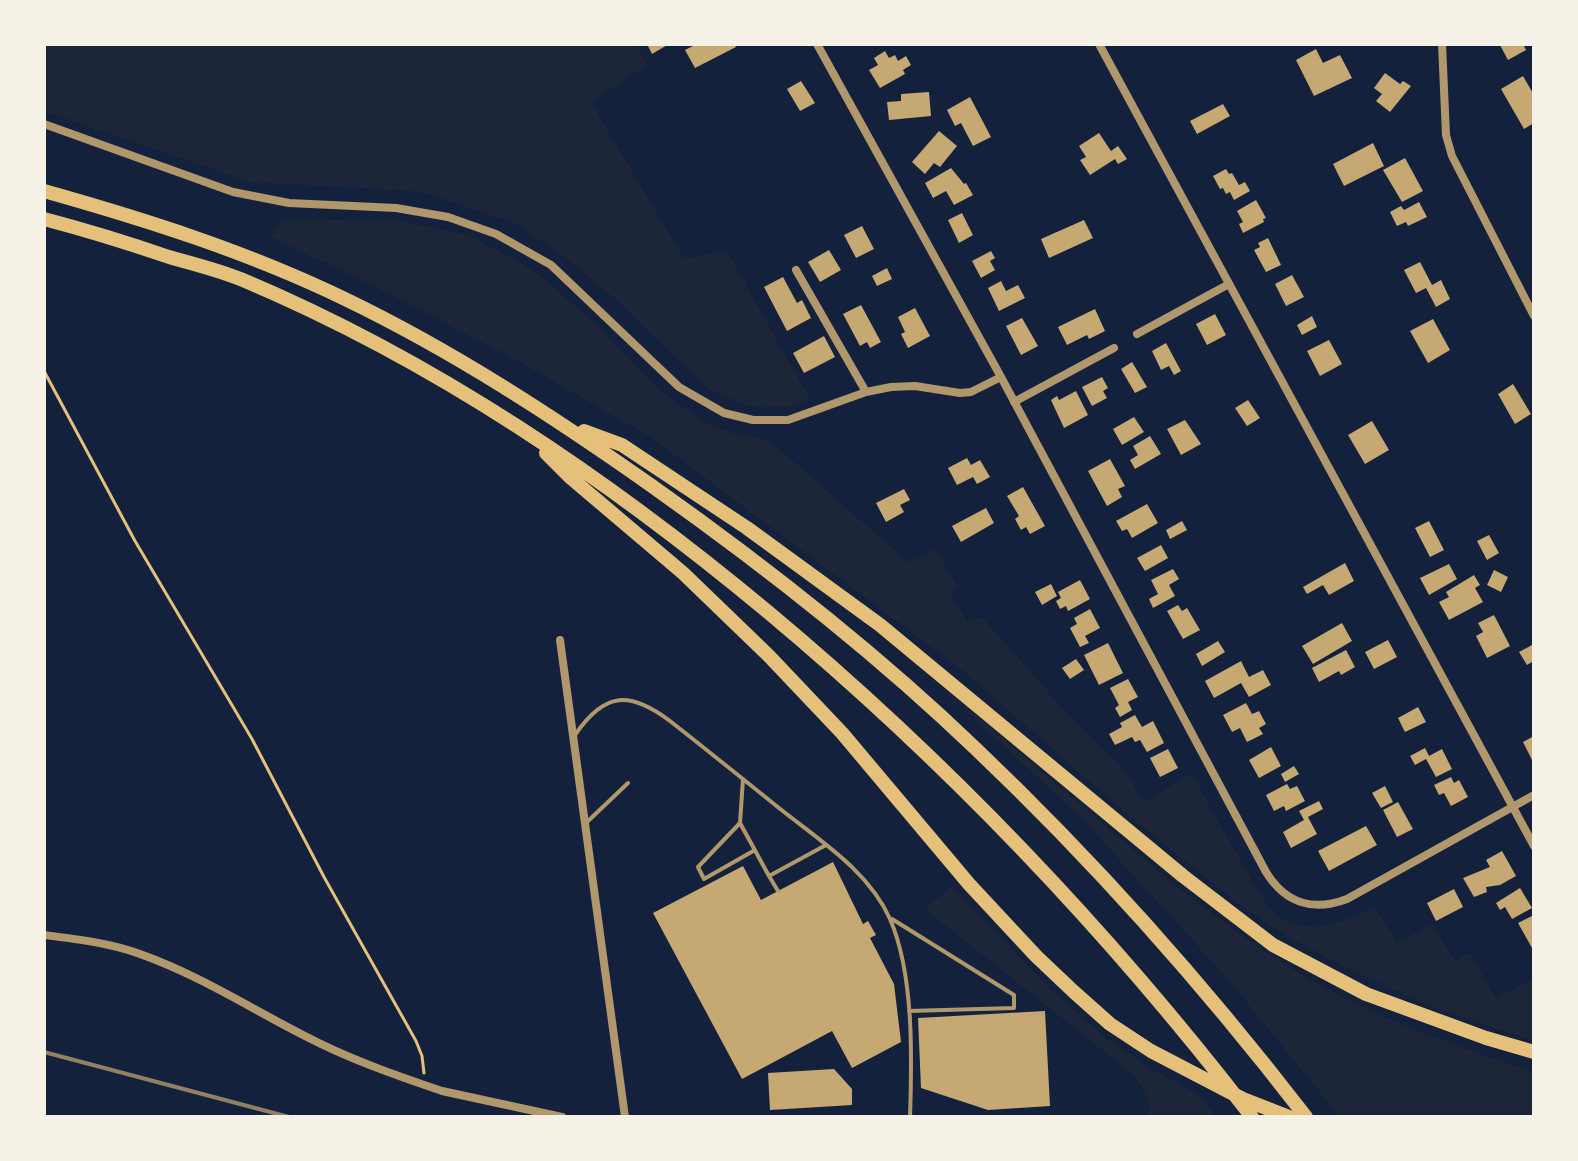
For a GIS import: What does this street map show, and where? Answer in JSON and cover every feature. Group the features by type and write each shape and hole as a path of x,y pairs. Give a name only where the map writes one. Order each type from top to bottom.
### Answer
{"highway":[{"path":"44,191 147,220 248,256 331,292 440,348 564,424 734,545 858,644 974,746 1051,822 1155,932 1262,1059 1306,1117"},
{"path":"44,219 81,228 252,284 331,320 426,370 621,495 836,669 1023,847 1129,964 1252,1117"},
{"path":"564,424 622,445 747,528 868,616 1183,876 1273,945 1366,994 1486,1038 1534,1052"},
{"path":"523,430 571,478 683,573 769,656 842,733 969,884 1074,992 1110,1024 1151,1051 1243,1099 1289,1117"}],"street":[{"path":"817,44 1279,891 1294,900 1320,906 1347,899 1534,795"},
{"path":"1099,44 1534,846"},
{"path":"1442,44 1446,135 1452,156 1534,316"},
{"path":"44,124 233,192 289,203 396,208 448,217 496,234 551,265 679,387 724,413 753,420 788,420 866,392 915,386 971,392 1001,377"},
{"path":"796,270 866,392"},
{"path":"1137,334 1229,284"},
{"path":"1014,402 1114,348"},
{"path":"560,640 625,1117"},
{"path":"44,935 136,952 194,975 306,1037 370,1066 423,1085 562,1117"}],"lane":[{"path":"574,737 598,708 620,699 633,699 655,710 826,845 868,883 890,918 900,953 912,1050 910,1117"},
{"path":"743,779 740,823 778,891"},
{"path":"585,823 628,783"},
{"path":"740,823 698,867 704,879 755,850"},
{"path":"769,876 826,845"},
{"path":"890,918 1014,995 1014,1008 909,1011"}],"path":[{"path":"44,371 135,541 252,739 324,877 416,1041 425,1070 423,1085"}],"shaded area":[{"path":"44,44 636,44 647,65 591,102 684,259 726,250 810,399 787,407 748,406 708,389 613,297 561,254 514,223 420,191 250,182 44,111"},
{"path":"282,219 401,221 468,235 540,275 596,325 658,389 706,423 735,434 769,440 908,562 935,549 958,587 950,592 968,623 982,617 1065,711 1124,769 1143,802 1192,774 1259,892 1282,919 1308,927 1321,926 1349,919 1374,907 1397,942 1432,924 1455,961 1470,952 1496,999 1534,978 1534,1041 1428,1005 1285,935 1236,902 1132,818 962,670 652,438 511,357 271,237"},
{"path":"895,650 1177,886 1278,960 1371,1010 1435,1037 1534,1072 1534,1117 1340,1117 1227,978 1084,821 964,708"},
{"path":"952,886 1048,987 1111,1042 1200,1096 1216,1117 1149,1117 1149,1100 1136,1077 925,909"}],"building":[{"path":"647,44 669,44 652,54"},
{"path":"697,44 734,44 736,47 695,68 685,50"},
{"path":"1523,44 1526,50 1508,60 1500,45"},
{"path":"1316,49 1323,63 1340,55 1352,78 1314,96 1296,60"},
{"path":"885,51 889,58 895,55 898,61 906,56 911,65 903,70 905,74 880,88 869,70 878,65 874,58"},
{"path":"1385,73 1400,84 1403,81 1411,86 1390,112 1376,101 1382,94 1374,88"},
{"path":"1523,76 1534,95 1534,123 1524,129 1501,89"},
{"path":"801,81 815,103 800,111 787,89"},
{"path":"929,92 931,116 889,120 887,102 901,101 901,94"},
{"path":"970,97 991,137 973,146 961,123 955,126 947,110"},
{"path":"1223,104 1230,116 1197,134 1190,121"},
{"path":"939,131 957,146 940,167 934,163 925,174 912,162"},
{"path":"1099,133 1111,151 1118,146 1127,159 1118,164 1115,159 1090,175 1080,160 1086,157 1079,146"},
{"path":"1373,143 1384,166 1344,186 1333,164"},
{"path":"1405,158 1423,191 1402,202 1383,170"},
{"path":"951,168 973,195 954,205 946,191 933,198 925,183"},
{"path":"1226,169 1239,185 1245,182 1250,191 1234,200 1230,192 1226,194 1223,188 1220,189 1213,176"},
{"path":"1256,200 1266,218 1243,233 1239,224 1243,222 1237,211"},
{"path":"1419,202 1427,217 1408,226 1406,222 1397,226 1390,212 1401,206 1404,210"},
{"path":"962,213 973,235 959,243 948,220"},
{"path":"1084,220 1093,238 1049,258 1041,239"},
{"path":"862,226 874,249 856,258 844,235"},
{"path":"1268,238 1281,265 1266,272 1254,250 1260,247 1258,243"},
{"path":"829,250 841,270 820,282 808,262"},
{"path":"991,251 995,258 990,261 995,270 981,278 972,261"},
{"path":"1420,262 1432,285 1441,280 1450,299 1436,307 1426,288 1416,293 1404,270"},
{"path":"887,268 892,279 877,286 872,276"},
{"path":"1292,275 1304,297 1286,306 1275,284"},
{"path":"783,277 797,303 802,300 811,318 787,331 764,287"},
{"path":"1001,281 1006,291 1018,285 1025,298 999,311 988,288"},
{"path":"861,305 881,342 870,348 867,342 860,346 843,314"},
{"path":"915,308 930,336 908,348 898,317"},
{"path":"1095,309 1105,331 1089,339 1087,335 1067,345 1058,327"},
{"path":"1215,314 1226,335 1207,345 1196,324"},
{"path":"1312,316 1317,327 1302,335 1297,325"},
{"path":"1022,318 1038,346 1021,355 1006,326"},
{"path":"1433,319 1450,350 1428,363 1410,331"},
{"path":"824,336 835,357 804,373 793,353"},
{"path":"1329,340 1342,364 1320,376 1307,351"},
{"path":"1166,343 1181,371 1174,375 1169,366 1161,370 1152,351"},
{"path":"1132,362 1147,387 1135,393 1121,369"},
{"path":"1102,377 1108,388 1103,391 1107,398 1092,406 1082,387"},
{"path":"1513,384 1531,414 1515,424 1498,394"},
{"path":"1076,391 1088,415 1064,428 1051,400 1057,396 1059,400"},
{"path":"1248,400 1260,418 1247,426 1235,408"},
{"path":"1134,417 1144,432 1122,445 1113,429"},
{"path":"1185,420 1201,444 1181,455 1167,429"},
{"path":"1372,421 1389,450 1365,464 1348,435"},
{"path":"1150,436 1161,454 1135,469 1130,460 1138,455 1133,446"},
{"path":"967,458 971,465 980,460 990,477 977,484 973,477 957,485 948,468"},
{"path":"1110,459 1125,486 1118,489 1122,497 1107,506 1088,471"},
{"path":"1023,487 1045,526 1030,534 1026,527 1021,530 1015,519 1019,516 1007,496"},
{"path":"904,489 910,500 900,505 904,512 886,522 876,503"},
{"path":"1147,504 1158,523 1132,538 1127,529 1122,531 1116,521"},
{"path":"986,508 994,523 961,542 952,526"},
{"path":"1182,521 1187,530 1170,539 1166,530"},
{"path":"1429,521 1444,550 1430,557 1415,528"},
{"path":"1489,535 1499,553 1487,560 1477,541"},
{"path":"1161,545 1168,558 1145,571 1137,558"},
{"path":"1345,563 1354,581 1329,595 1323,585 1307,594 1303,587"},
{"path":"1449,564 1457,579 1429,595 1420,578"},
{"path":"1173,569 1179,579 1169,585 1175,596 1153,608 1149,599 1158,594 1151,580"},
{"path":"1494,570 1508,577 1501,592 1487,585"},
{"path":"1474,575 1480,585 1475,588 1483,602 1449,620 1439,602 1449,597 1446,592"},
{"path":"1080,580 1090,599 1068,611 1066,606 1060,609 1056,601 1061,598 1058,592"},
{"path":"1051,584 1057,596 1042,605 1035,592"},
{"path":"1178,605 1182,611 1187,608 1200,630 1183,639 1167,611"},
{"path":"1090,609 1100,628 1085,636 1089,643 1080,647 1070,628 1077,624 1074,618"},
{"path":"1494,615 1510,646 1487,658 1476,636 1483,632 1478,623"},
{"path":"1342,623 1352,641 1313,664 1302,646"},
{"path":"1388,640 1397,657 1374,669 1365,652"},
{"path":"1218,641 1225,652 1202,666 1196,654"},
{"path":"1108,643 1123,673 1099,685 1084,655"},
{"path":"1532,645 1534,666 1532,662 1527,665 1519,652"},
{"path":"1346,650 1355,667 1341,675 1339,671 1319,682 1312,668"},
{"path":"1076,659 1084,670 1070,679 1062,668"},
{"path":"1241,661 1249,677 1263,670 1271,685 1249,697 1241,683 1214,698 1205,681"},
{"path":"1128,679 1138,697 1128,702 1132,710 1120,717 1115,708 1119,705 1110,688"},
{"path":"1246,703 1252,714 1259,711 1266,724 1259,728 1263,734 1247,742 1240,728 1232,732 1223,715"},
{"path":"1418,707 1426,722 1405,732 1398,718"},
{"path":"1135,715 1142,727 1153,721 1164,743 1147,752 1140,740 1135,742 1132,737 1115,745 1109,734"},
{"path":"1534,736 1534,764 1523,742"},
{"path":"1271,747 1281,766 1259,778 1249,760"},
{"path":"1425,748 1429,756 1442,749 1452,769 1436,777 1426,759 1415,765 1410,756"},
{"path":"1168,749 1178,768 1160,777 1150,758"},
{"path":"1294,766 1299,774 1285,782 1281,774"},
{"path":"1451,777 1454,783 1459,780 1468,797 1451,806 1444,793 1439,795 1434,785"},
{"path":"1287,784 1290,789 1297,786 1305,801 1286,811 1284,806 1274,811 1266,795"},
{"path":"1385,786 1393,802 1381,808 1372,793"},
{"path":"1319,801 1323,809 1308,817 1317,834 1291,848 1283,832 1304,820 1299,811"},
{"path":"1398,802 1413,829 1397,837 1383,810"},
{"path":"1366,826 1377,845 1329,871 1318,851"},
{"path":"1502,851 1516,876 1500,885 1486,887 1487,892 1474,897 1463,878 1490,867 1486,860"},
{"path":"833,862 863,924 868,921 876,935 870,938 894,984 901,1042 852,1068 832,1031 742,1079 653,913 743,866 761,900"},
{"path":"1520,888 1532,908 1512,919 1505,907 1500,910 1496,903"},
{"path":"1454,889 1463,907 1436,921 1427,903"},
{"path":"1534,915 1534,947 1532,948 1518,923"},
{"path":"1045,1011 1050,1106 988,1110 921,1088 918,1018"},
{"path":"834,1069 852,1089 852,1105 770,1110 768,1073"}],"railway":[{"path":"44,1052 289,1117"}]}
